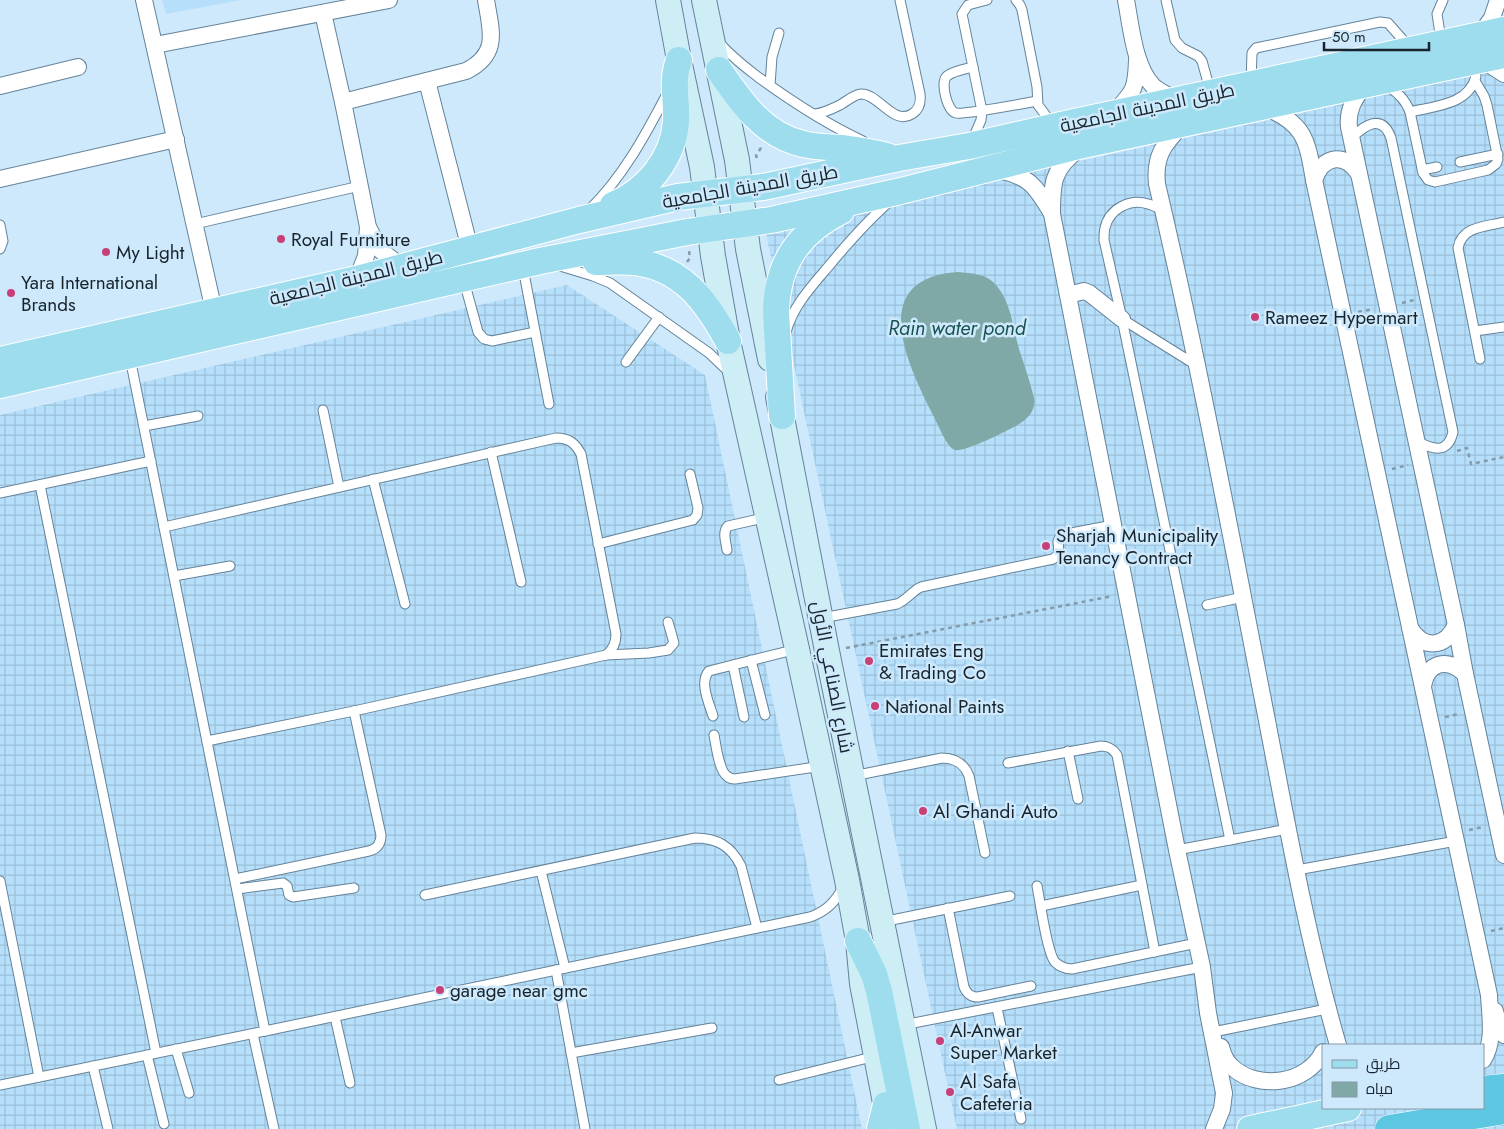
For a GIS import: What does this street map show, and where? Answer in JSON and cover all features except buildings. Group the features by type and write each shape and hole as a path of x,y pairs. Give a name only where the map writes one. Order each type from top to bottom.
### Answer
{"highway":[{"path":"1484,1090 1504,1088"},
{"path":"1389,1129 1504,1110"}],"main road":[{"name":"شارع الصناعي الأول","path":"668,0 677,69 702,166 709,229 728,341 847,880 885,1121"},
{"name":"شارع الصناعي الأول","path":"704,0 737,160 748,248 924,1129"},
{"name":"طريق المدينة الجامعية","path":"0,385 531,263 709,229 771,220 864,199 1083,145 1181,112 1257,95 1441,43 1489,52"},
{"name":"طريق المدينة الجامعية","path":"0,360 357,278 579,220 678,197 762,187 900,158 969,146 1113,114 1181,112 1211,93 1257,95 1372,82 1489,52"},
{"path":"579,220 631,196 654,175 669,150 674,136 677,69"},
{"path":"719,70 748,110 771,131 786,139 803,144 900,158"},
{"path":"782,416 776,297 784,268 802,239 815,226 830,216 864,199"},
{"path":"531,263 633,262 664,269 677,276 698,294 714,316 728,341"},
{"path":"858,941 874,974 879,991 907,1129"},
{"path":"1484,1082 1504,1079"},
{"path":"1250,1129 1343,1109"}],"street":[{"path":"144,0 214,312"},
{"path":"155,45 389,0"},
{"path":"343,102 466,71 476,66 490,48 492,37 486,0"},
{"path":"1126,0 1137,56 1144,72 1154,86 1181,112 1156,164 1157,184 1197,365 1288,829 1323,992 1338,1044"},
{"path":"1498,0 1492,18 1489,52 1504,74"},
{"path":"323,13 368,227 366,256 357,278"},
{"path":"1113,114 1134,87 1137,56"},
{"path":"0,86 78,67"},
{"path":"426,81 470,249"},
{"path":"1372,82 1352,104 1349,111 1348,119 1351,138 1504,854"},
{"path":"1257,95 1298,128 1309,149 1314,180 1489,995 1490,1043 1484,1058"},
{"path":"0,179 176,139"},
{"path":"1083,145 1058,170 1052,187 1052,214 1126,594 1202,967 1208,1013 1224,1093 1222,1109 1214,1129"},
{"path":"1314,180 1318,170 1325,162 1334,159 1349,162 1359,174"},
{"path":"987,168 1016,174 1025,179 1040,194 1052,214"},
{"path":"368,227 380,250 402,267"},
{"path":"1068,295 1084,291 1089,293 1122,319"},
{"path":"1410,628 1416,637 1424,642 1434,643 1444,641 1452,634 1456,625"},
{"path":"1423,686 1424,677 1439,664 1449,664 1458,667 1465,674"},
{"path":"1323,992 1322,1010 1326,1038 1324,1044"},
{"path":"1489,995 1499,1026 1504,1035"},
{"path":"1208,1013 1213,1018 1218,1031 1225,1059 1232,1068 1242,1074 1256,1079 1277,1081 1298,1076 1310,1069 1322,1054"}],"lane":[{"path":"815,114 824,113 860,94 869,96 893,113 901,116 910,115 917,110 921,102 920,94 900,0"},
{"path":"969,146 982,120 982,111 962,14 968,4 987,0"},
{"path":"1016,0 1022,10 1037,87 1037,101 1054,127"},
{"path":"1166,0 1175,40 1182,48 1198,56 1202,61 1211,93"},
{"path":"1441,43 1436,14 1443,0"},
{"path":"1257,95 1252,53 1259,47 1384,22 1392,26 1412,50"},
{"path":"711,32 734,58 770,86 851,136 900,158"},
{"path":"770,86 772,57 779,34"},
{"path":"1410,112 1456,101 1464,96 1489,52"},
{"path":"1372,82 1402,96 1410,112 1425,177 1431,181 1444,180 1488,170 1496,164 1498,159 1487,105 1489,52"},
{"path":"973,67 948,75 944,81 943,85 952,112 982,111 1037,101"},
{"path":"1351,138 1369,124 1376,123 1388,131 1453,426 1452,439 1441,448 1427,447 1415,440"},
{"path":"1460,162 1498,154"},
{"path":"1422,170 1437,167"},
{"path":"195,224 360,186"},
{"path":"779,356 790,318 799,303 856,233 901,190"},
{"path":"1163,210 1137,202 1126,204 1116,210 1109,218 1104,229 1104,240 1230,840"},
{"path":"1480,358 1458,248 1462,236 1467,232 1504,222"},
{"path":"0,225 3,240 0,248"},
{"path":"549,404 535,332 531,263 575,270 610,283 709,353 738,382"},
{"path":"464,279 478,332 484,339 492,341 535,332"},
{"path":"626,362 659,317"},
{"path":"1122,319 1197,365"},
{"path":"1474,332 1504,327"},
{"path":"130,356 265,1031"},
{"path":"323,410 339,487"},
{"path":"144,426 198,416"},
{"path":"164,527 491,452 556,438 564,438 572,441 581,454 616,634 614,647 606,656"},
{"path":"491,452 521,582"},
{"path":"0,493 151,461"},
{"path":"598,544 693,520 697,515 698,508 690,474"},
{"path":"373,479 405,604"},
{"path":"40,485 164,1124"},
{"path":"727,550 724,530 728,526 768,517"},
{"path":"821,618 897,604 907,598 915,589 921,587 1054,559 1059,554 1058,541 1061,535 1113,525"},
{"path":"174,576 230,566"},
{"path":"1207,605 1243,597"},
{"path":"207,741 606,656 668,650 674,643 668,622"},
{"path":"712,716 704,682 705,676 712,670 797,649"},
{"path":"751,660 765,715"},
{"path":"733,665 744,717"},
{"path":"235,879 369,851 379,844 381,835 354,711"},
{"path":"714,735 722,770 727,777 735,779 822,766"},
{"path":"1008,763 1105,746 1112,749 1117,756 1155,952"},
{"path":"1068,751 1078,799"},
{"path":"853,776 942,758 959,762 967,770 969,776 984,853"},
{"path":"1177,850 1288,829"},
{"path":"1297,870 1455,837"},
{"path":"425,895 695,838 714,840 731,850 741,866 757,928"},
{"path":"542,870 560,969 571,1053 585,1129"},
{"path":"0,1084 253,1034 810,917 830,907 837,899 847,880"},
{"path":"0,881 39,1077"},
{"path":"237,889 283,883 289,895 293,897 354,888"},
{"path":"1041,906 1142,885"},
{"path":"1037,886 1050,952 1060,967 1072,969 1197,943"},
{"path":"882,922 1010,896"},
{"path":"948,908 964,987 967,993 978,997 1032,986"},
{"path":"903,1025 1202,967"},
{"path":"997,1008 1021,1119"},
{"path":"1218,1031 1322,1010"},
{"path":"335,1017 350,1083"},
{"path":"571,1053 712,1028"},
{"path":"253,1034 274,1129"},
{"path":"176,1049 188,1093"},
{"path":"779,1080 876,1056"},
{"path":"93,1066 108,1129"}],"path":[{"path":"827,651 1126,594"},
{"path":"1430,720 1473,711"},
{"path":"1455,837 1497,824"}],"shaded area":[{"path":"162,0 241,0 166,14"},
{"path":"1504,69 1504,1129 957,1129 765,229"},
{"path":"567,285 705,375 862,1129 0,1129 0,415"}],"water":[{"name":"Rain water pond","path":"958,272 988,278 1005,298 1034,402 1033,410 1030,414 1016,426 973,446 955,450 949,445 942,434 913,372 905,349 901,327 903,306 912,290 929,278"}],"place":[{"name":"Royal Furniture","path":"281,239"},
{"name":"My Light","path":"106,252"},
{"name":"Yara International Brands","path":"11,293"},
{"name":"Rameez Hypermart","path":"1255,317"},
{"name":"Sharjah Municipality Tenancy Contract","path":"1046,546"},
{"name":"Emirates Eng & Trading Co","path":"869,661"},
{"name":"National Paints","path":"875,706"},
{"name":"Al Ghandi Auto","path":"923,811"},
{"name":"garage near gmc","path":"440,990"},
{"name":"Al-Anwar Super Market","path":"940,1041"},
{"name":"Al Safa Cafeteria","path":"950,1092"}]}
